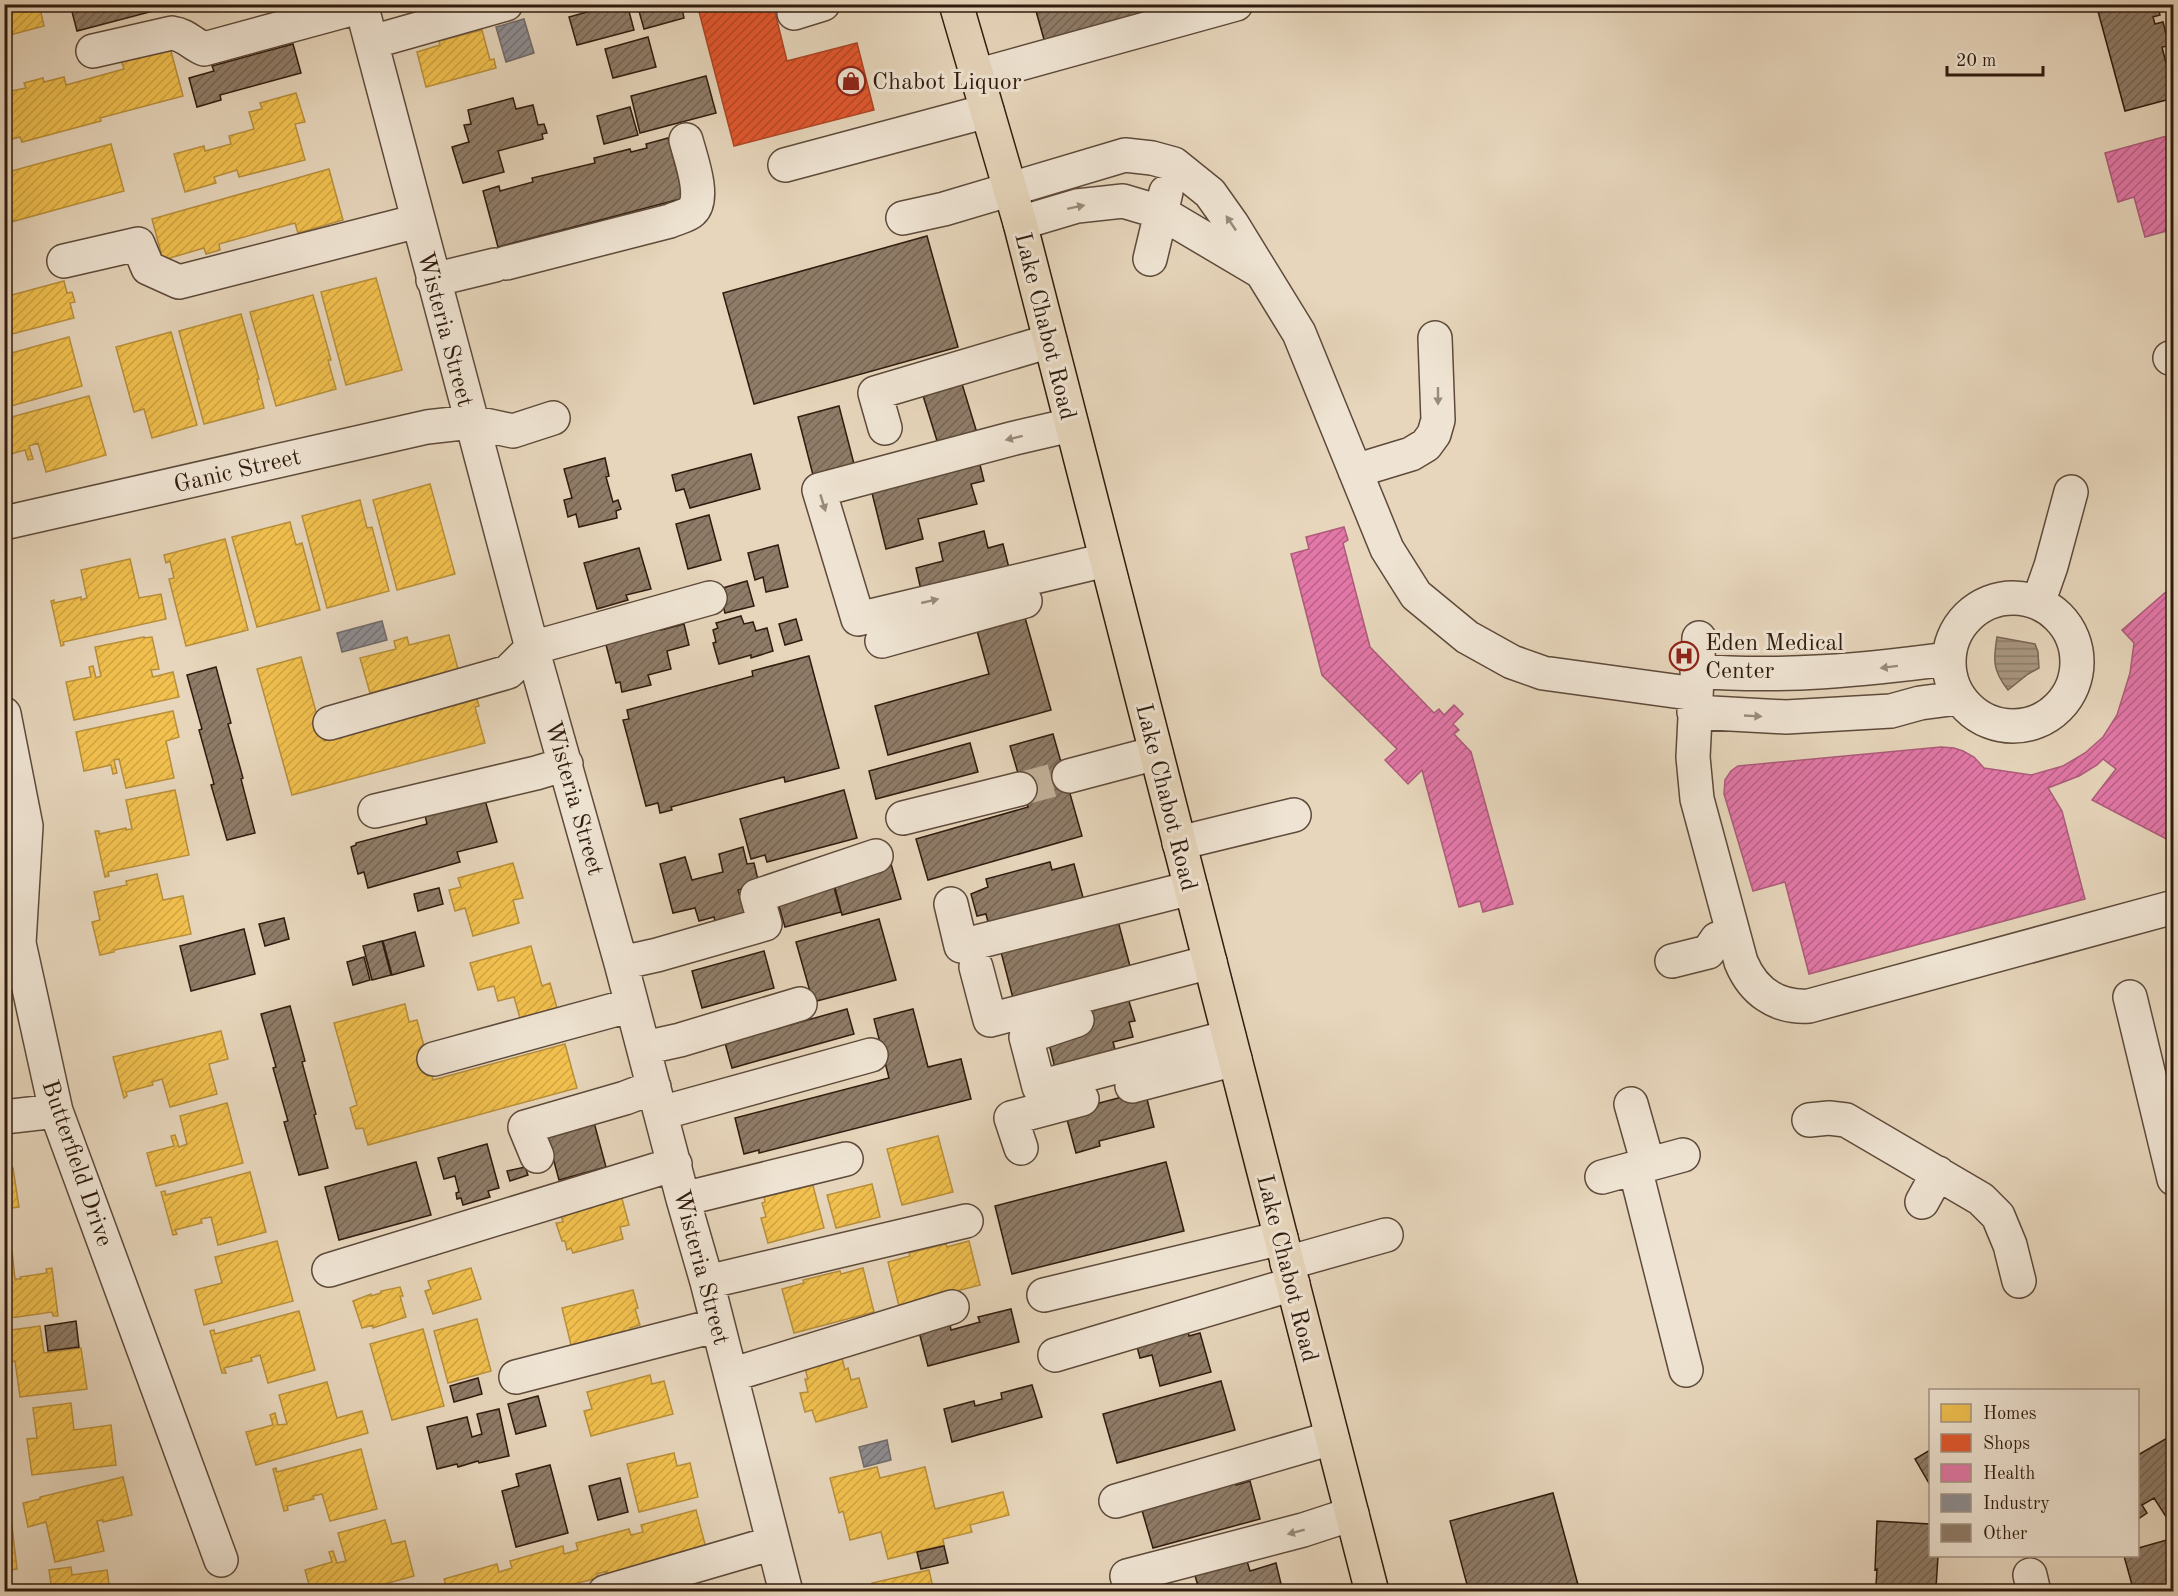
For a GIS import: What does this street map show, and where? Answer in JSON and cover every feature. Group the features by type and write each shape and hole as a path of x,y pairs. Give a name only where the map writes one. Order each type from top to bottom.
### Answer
{"main road":[{"name":"Lake Chabot Road","path":"956,4 1020,223 1372,1592"}],"street":[{"path":"372,42 506,4"},
{"path":"976,76 1236,4"},
{"path":"93,51 172,33 184,35 195,45 204,49 362,5"},
{"name":"Wisteria Street","path":"362,5 532,648 621,963 707,1282 786,1592"},
{"path":"784,165 987,111"},
{"path":"433,280 669,221 692,212 698,202 697,185 686,140"},
{"path":"903,218 944,209 1125,155 1152,158 1174,164 1210,193 1299,333 1387,549 1416,596 1467,637 1512,662 1543,673 1696,692 1786,717 1891,711 1920,703 1958,698"},
{"path":"1150,259 1160,212 1174,164"},
{"path":"1020,223 1077,206 1123,201 1160,212 1262,272"},
{"path":"64,261 138,244 147,268 179,282 418,221"},
{"path":"1355,471 1411,454 1426,445 1434,434 1438,420 1435,338"},
{"path":"885,428 875,393 1050,341"},
{"name":"Ganic Street","path":"4,523 427,427 471,422 513,431 553,418"},
{"path":"1071,425 819,490 858,619 1109,569"},
{"path":"2038,603 2051,566 2071,492"},
{"path":"882,641 1054,593 1109,569"},
{"path":"330,723 508,672 532,648 710,598"},
{"path":"2018,598 2038,603 2059,616 2073,636 2078,659 2074,684 2063,704 2044,720 2021,727 1997,726 1975,715 1958,698 1949,679 1947,659 1952,639 1963,621 1978,607 1998,599 2018,598"},
{"path":"1699,638 1693,757 1697,799 1725,937 1757,989 1783,1005 1796,1007 1821,1003 2174,907"},
{"path":"1696,692 1733,674 1861,670 1947,659"},
{"name":"Butterfield Drive","path":"4,714 26,826 19,944 56,1111 221,1560"},
{"path":"1069,776 1156,753"},
{"path":"375,811 566,764"},
{"path":"903,818 1020,789"},
{"path":"1179,843 1294,815"},
{"path":"621,963 765,924 757,896 876,856"},
{"path":"951,904 961,946 1191,888"},
{"path":"1669,952 1704,933 1725,937"},
{"path":"976,967 990,1020 1210,962"},
{"path":"2130,997 2174,1179"},
{"path":"644,1048 680,1040 800,1004"},
{"path":"434,1059 632,1005"},
{"path":"1077,1020 1026,1037 1039,1087 1232,1048"},
{"path":"1021,1148 1011,1118 1232,1048"},
{"path":"537,1156 525,1127 625,1098 657,1100 871,1055"},
{"path":"1631,1104 1641,1166 1686,1370"},
{"path":"4,1117 56,1111"},
{"path":"1809,1120 1829,1118 1846,1120 1982,1198 1998,1216 2010,1245 2019,1281"},
{"path":"1602,1177 1683,1155"},
{"path":"683,1199 846,1159"},
{"path":"329,1270 675,1164"},
{"path":"1922,1202 1938,1173"},
{"path":"707,1282 966,1221"},
{"path":"1055,1355 1287,1262 1386,1235"},
{"path":"1044,1294 1287,1262"},
{"path":"730,1375 952,1307"},
{"path":"516,1377 718,1325"},
{"path":"1116,1501 1332,1438"},
{"path":"1132,1592 1127,1576 1304,1530 1352,1514"},
{"path":"605,1592 773,1543"}],"shaded area":[{"path":"1997,637 2035,644 2038,652 2039,668 2008,690 1999,677 1995,665"}],"building: Homes":[{"path":"4,4 39,4 44,26 6,36 9,47 4,48"},
{"path":"482,30 490,60 494,59 496,68 426,87 417,52 440,45 439,41"},
{"path":"168,40 183,96 22,142 20,137 4,141 4,87 9,86 11,91 26,88 24,83 43,78 44,82 64,77 66,85 124,69 119,53"},
{"path":"296,93 305,122 295,124 305,160 239,177 237,170 214,177 216,183 185,192 174,154 204,146 205,151 231,144 229,136 254,129 249,112 262,109 260,103"},
{"path":"111,144 124,191 4,224 4,173"},
{"path":"329,169 343,220 298,233 295,223 219,244 220,250 206,254 204,248 163,260 152,219"},
{"path":"376,278 402,370 346,385 321,292"},
{"path":"64,281 67,293 72,292 75,302 70,303 74,318 4,336 4,307 11,305 8,296"},
{"path":"313,295 331,360 328,360 336,389 276,406 250,312"},
{"path":"241,314 259,379 257,379 264,408 204,424 179,331"},
{"path":"171,332 197,425 152,438 144,409 134,412 116,347"},
{"path":"69,337 82,386 4,408 4,355"},
{"path":"89,396 106,455 46,472 38,443 29,446 33,459 28,460 25,450 4,456 4,419"},
{"path":"430,484 455,574 397,590 373,500"},
{"path":"360,500 367,528 372,527 389,591 327,608 302,516"},
{"path":"290,522 296,545 302,543 320,610 257,627 232,537"},
{"path":"225,539 248,630 186,646 169,579 174,578 170,561 166,563 164,555"},
{"path":"130,559 139,598 161,594 166,619 63,642 64,645 61,646 51,601 54,600 54,603 81,597 81,600 87,598 81,570"},
{"path":"449,635 458,669 370,693 360,658 396,649 394,641 407,637 409,645"},
{"path":"152,637 159,669 151,670 153,677 173,672 179,697 74,720 66,682 91,677 89,667 93,666 96,678 101,676 95,647"},
{"path":"301,657 324,741 477,699 479,706 475,707 485,743 292,795 257,669"},
{"path":"173,711 179,737 166,741 174,778 126,788 119,759 114,760 117,773 113,774 111,765 84,771 76,732"},
{"path":"175,790 189,855 108,872 109,876 105,877 95,831 99,831 99,834 126,828 126,830 132,829 126,800"},
{"path":"513,863 523,898 513,900 519,923 473,936 465,908 455,911 449,890 461,887 458,878"},
{"path":"157,874 163,900 183,896 191,934 100,955 92,922 100,920 94,892 127,885 126,881"},
{"path":"531,946 542,986 550,983 557,1008 520,1018 514,997 498,1001 494,986 478,990 470,963"},
{"path":"405,1004 409,1022 417,1020 433,1080 565,1044 577,1088 368,1145 363,1128 356,1129 350,1108 357,1105 334,1023"},
{"path":"221,1031 228,1059 209,1064 217,1094 170,1107 162,1079 152,1082 153,1085 126,1092 127,1096 124,1098 113,1057"},
{"path":"227,1103 243,1163 156,1186 147,1153 174,1146 171,1136 175,1135 179,1147 187,1144 180,1116"},
{"path":"938,1136 953,1192 902,1205 887,1149"},
{"path":"13,1168 19,1207 4,1209 4,1169"},
{"path":"250,1172 266,1232 218,1245 211,1217 201,1219 202,1223 175,1230 177,1234 173,1235 161,1192 165,1191 166,1195"},
{"path":"810,1174 824,1228 768,1243 761,1218 766,1217 762,1203 765,1202 762,1187"},
{"path":"872,1184 880,1217 836,1228 827,1195"},
{"path":"621,1195 629,1225 620,1227 623,1239 573,1253 571,1248 567,1250 556,1223 563,1222 560,1212"},
{"path":"277,1241 293,1301 204,1325 195,1290 222,1283 215,1257"},
{"path":"969,1241 980,1285 899,1306 888,1262 910,1256 909,1253"},
{"path":"12,1251 15,1279 47,1273 46,1269 52,1268 58,1316 53,1316 52,1312 4,1319 4,1252"},
{"path":"471,1268 481,1299 433,1314 425,1291 431,1289 428,1281"},
{"path":"863,1268 874,1312 794,1333 782,1289 804,1283 803,1280"},
{"path":"400,1287 406,1317 373,1328 373,1325 362,1328 353,1301"},
{"path":"633,1290 640,1325 572,1349 562,1308"},
{"path":"299,1311 315,1370 268,1383 260,1355 251,1358 252,1361 224,1368 226,1373 222,1373 210,1331 214,1330 215,1334"},
{"path":"477,1319 491,1371 448,1383 434,1331"},
{"path":"40,1326 44,1353 81,1348 87,1389 20,1397 15,1361 8,1362 4,1347 4,1331"},
{"path":"423,1329 444,1406 392,1420 370,1344"},
{"path":"842,1358 851,1380 859,1378 867,1407 816,1422 812,1410 805,1412 800,1393 808,1392 805,1369"},
{"path":"650,1375 652,1384 664,1381 673,1414 591,1436 584,1411 592,1409 587,1392"},
{"path":"327,1382 337,1418 362,1411 368,1433 256,1465 246,1432 273,1425 270,1415 275,1413 278,1425 287,1424 279,1395"},
{"path":"71,1403 74,1430 111,1425 116,1465 32,1475 27,1439 37,1438 33,1408"},
{"path":"361,1449 377,1509 330,1521 322,1494 313,1496 314,1499 287,1506 288,1510 284,1511 273,1469 276,1468 277,1472"},
{"path":"674,1453 677,1466 690,1463 698,1497 639,1512 627,1464"},
{"path":"877,1467 880,1478 925,1467 935,1509 1003,1492 1009,1515 970,1525 972,1532 943,1539 944,1545 888,1559 881,1532 850,1540 843,1511 839,1513 830,1478"},
{"path":"123,1477 132,1515 103,1522 103,1520 97,1521 104,1551 55,1562 46,1522 28,1527 23,1503"},
{"path":"696,1510 706,1548 673,1556 673,1554 664,1557 665,1560 607,1574 607,1571 597,1574 598,1578 542,1592 541,1589 533,1592 429,1592 446,1586 444,1579 497,1564 499,1572 512,1568 510,1561 563,1546 564,1554 578,1550 576,1543 629,1529 631,1535 643,1532 641,1525"},
{"path":"4,1518 11,1518 17,1569 4,1571"},
{"path":"385,1520 392,1544 405,1541 414,1576 356,1592 311,1592 305,1570 332,1562 329,1552 333,1551 337,1563 346,1561 338,1533"},
{"path":"71,1567 72,1575 107,1570 110,1591 117,1592 52,1592 49,1570"},
{"path":"929,1570 934,1592 874,1592 872,1583"}],"building: Shops":[{"path":"697,4 773,4 787,61 857,43 874,110 734,146"}],"building: Health":[{"path":"2174,134 2174,229 2145,237 2134,197 2118,202 2105,153"},
{"path":"1344,527 1348,540 1343,543 1370,647 1434,713 1439,709 1444,715 1454,705 1463,714 1453,724 1459,730 1454,734 1471,752 1513,904 1483,912 1480,901 1459,907 1422,770 1408,784 1385,760 1397,749 1322,675 1291,554 1309,549 1306,537"},
{"path":"2174,585 2174,843 2092,800 2116,769 2103,759 2079,776 2048,788 2062,811 2085,899 1809,974 1785,882 1753,891 1724,794 1725,780 1731,771 1738,766 1941,747 1963,751 1974,757 1984,768 2031,775 2063,766 2085,753 2103,737 2117,715 2130,673 2134,643 2122,630"}],"building: Industry":[{"path":"524,19 534,53 506,62 496,27"},
{"path":"382,621 387,640 342,652 337,633"},
{"path":"887,1440 891,1460 864,1467 859,1447"}],"building: Other":[{"path":"70,4 165,4 165,8 77,31"},
{"path":"616,4 627,4 634,30 577,45 569,17"},
{"path":"637,4 681,4 684,18 644,29"},
{"path":"1034,4 1183,4 1045,43"},
{"path":"2096,4 2157,4 2160,15 2153,17 2155,24 2163,22 2169,46 2162,47 2168,71 2174,69 2174,98 2125,111"},
{"path":"648,37 656,67 613,78 605,49"},
{"path":"293,44 301,73 220,95 221,100 197,107 189,78 214,71 212,66"},
{"path":"706,76 716,113 640,133 631,96"},
{"path":"513,98 516,109 533,105 538,125 544,124 547,133 542,134 543,139 498,151 504,172 463,183 452,147 469,142 464,125 471,124 468,110"},
{"path":"630,107 638,135 604,144 597,116"},
{"path":"668,138 684,198 498,247 483,191 499,186 500,191 533,182 532,178 595,163 594,158 630,149 631,152 647,148 646,144"},
{"path":"927,236 958,347 754,404 723,293"},
{"path":"959,374 977,433 938,444 920,386"},
{"path":"839,406 854,464 813,475 798,417"},
{"path":"751,454 760,489 690,508 684,489 676,491 672,475"},
{"path":"605,458 609,476 606,477 613,502 618,500 621,509 616,511 617,518 579,527 576,514 568,517 564,500 572,498 564,469"},
{"path":"979,461 984,481 971,484 977,504 918,519 923,539 886,549 871,489"},
{"path":"709,515 721,560 688,569 676,524"},
{"path":"984,531 988,548 1003,544 1009,568 921,590 916,568 943,561 939,543"},
{"path":"778,545 788,587 766,592 763,577 755,580 748,553"},
{"path":"639,548 651,589 626,595 628,600 597,609 584,563"},
{"path":"747,581 754,606 725,613 719,589"},
{"path":"1024,614 1051,710 888,755 875,706 989,674 976,627"},
{"path":"741,616 744,624 753,622 756,631 767,628 773,651 719,664 713,643 716,642 713,630 718,628 716,623"},
{"path":"796,619 802,640 785,645 779,624"},
{"path":"684,624 689,645 667,651 671,669 648,675 651,685 622,692 620,682 616,683 604,637 660,627 661,630"},
{"path":"809,656 839,768 785,782 784,777 671,807 672,810 660,813 658,803 646,806 623,720 629,719 627,710 753,676 752,671"},
{"path":"216,667 255,833 227,840 211,785 214,784 199,730 202,729 187,675"},
{"path":"1053,734 1082,836 928,880 916,839 1028,807 1010,746"},
{"path":"970,743 978,772 876,799 869,771"},
{"path":"844,790 857,838 767,862 765,855 751,859 740,819"},
{"path":"485,800 497,842 457,852 460,862 368,888 364,872 358,874 351,847 356,843 427,824 425,815"},
{"path":"743,847 747,864 754,863 759,884 738,890 745,913 715,921 714,917 699,921 695,908 673,913 660,864 685,857 692,880 723,872 719,854"},
{"path":"1050,862 1052,870 1074,864 1085,905 990,930 986,914 977,916 971,894 988,887 986,879"},
{"path":"891,864 901,899 842,915 833,880"},
{"path":"832,880 841,912 785,927 776,896"},
{"path":"439,888 443,904 418,911 414,894"},
{"path":"284,918 289,939 265,946 259,924"},
{"path":"879,919 896,980 813,1002 796,942"},
{"path":"1118,921 1131,970 1014,1002 1001,952"},
{"path":"244,929 255,974 191,991 180,946"},
{"path":"415,932 424,966 392,975 383,941"},
{"path":"382,941 391,975 372,980 363,946"},
{"path":"764,951 774,988 702,1008 692,971"},
{"path":"364,957 370,980 353,985 347,962"},
{"path":"1128,998 1135,1021 1129,1022 1133,1037 1113,1042 1118,1060 1057,1076 1047,1036 1083,1009"},
{"path":"290,1006 305,1061 302,1062 328,1168 299,1175 284,1122 288,1121 273,1068 276,1067 261,1014"},
{"path":"847,1009 854,1034 732,1068 725,1043"},
{"path":"913,1009 928,1067 961,1059 971,1099 759,1153 759,1150 744,1154 735,1118 889,1078 874,1019"},
{"path":"1145,1091 1154,1127 1099,1141 1100,1146 1076,1153 1065,1112"},
{"path":"592,1115 606,1167 559,1180 545,1128"},
{"path":"487,1144 499,1188 488,1191 490,1197 463,1205 461,1198 457,1199 456,1193 459,1192 455,1176 444,1179 438,1158"},
{"path":"416,1162 431,1215 339,1240 325,1187"},
{"path":"1166,1162 1184,1231 1012,1274 995,1206"},
{"path":"525,1167 528,1175 510,1181 507,1171"},
{"path":"1011,1309 1019,1342 928,1366 919,1332 950,1324 951,1330 980,1322 978,1317"},
{"path":"76,1321 79,1347 48,1351 45,1326"},
{"path":"1186,1322 1189,1336 1200,1333 1211,1372 1160,1386 1152,1355 1140,1358 1134,1335"},
{"path":"478,1378 482,1394 454,1402 450,1386"},
{"path":"1221,1381 1235,1430 1117,1463 1103,1414"},
{"path":"1032,1385 1042,1417 952,1442 944,1409 974,1401 975,1406 1002,1399 1001,1393"},
{"path":"538,1396 546,1426 516,1434 508,1404"},
{"path":"499,1409 509,1456 437,1469 427,1427 467,1417 472,1437 482,1434 477,1414"},
{"path":"2174,1434 2174,1529 2154,1498 2142,1505 2147,1513 2139,1518 2139,1454"},
{"path":"1929,1451 1929,1483 1915,1459"},
{"path":"550,1465 568,1533 516,1547 502,1491 519,1486 516,1474"},
{"path":"620,1478 628,1512 598,1520 589,1486"},
{"path":"1234,1478 1236,1485 1250,1481 1260,1519 1153,1548 1141,1507"},
{"path":"1553,1493 1580,1592 1469,1592 1450,1521"},
{"path":"1877,1521 1929,1524 1929,1557 1938,1557 1936,1588 1876,1585 1877,1569 1875,1570"},
{"path":"2174,1538 2174,1592 2134,1592 2124,1557 2139,1557 2139,1548"},
{"path":"944,1546 948,1563 921,1569 917,1552"},
{"path":"1244,1551 1250,1571 1276,1563 1283,1592 1178,1592 1198,1586 1192,1565"}],"tunnel":[{"path":"1020,789 1069,776"}],"place":[{"name":"Chabot Liquor","path":"851,81"},
{"name":"Eden Medical Center","path":"1684,656"}]}
